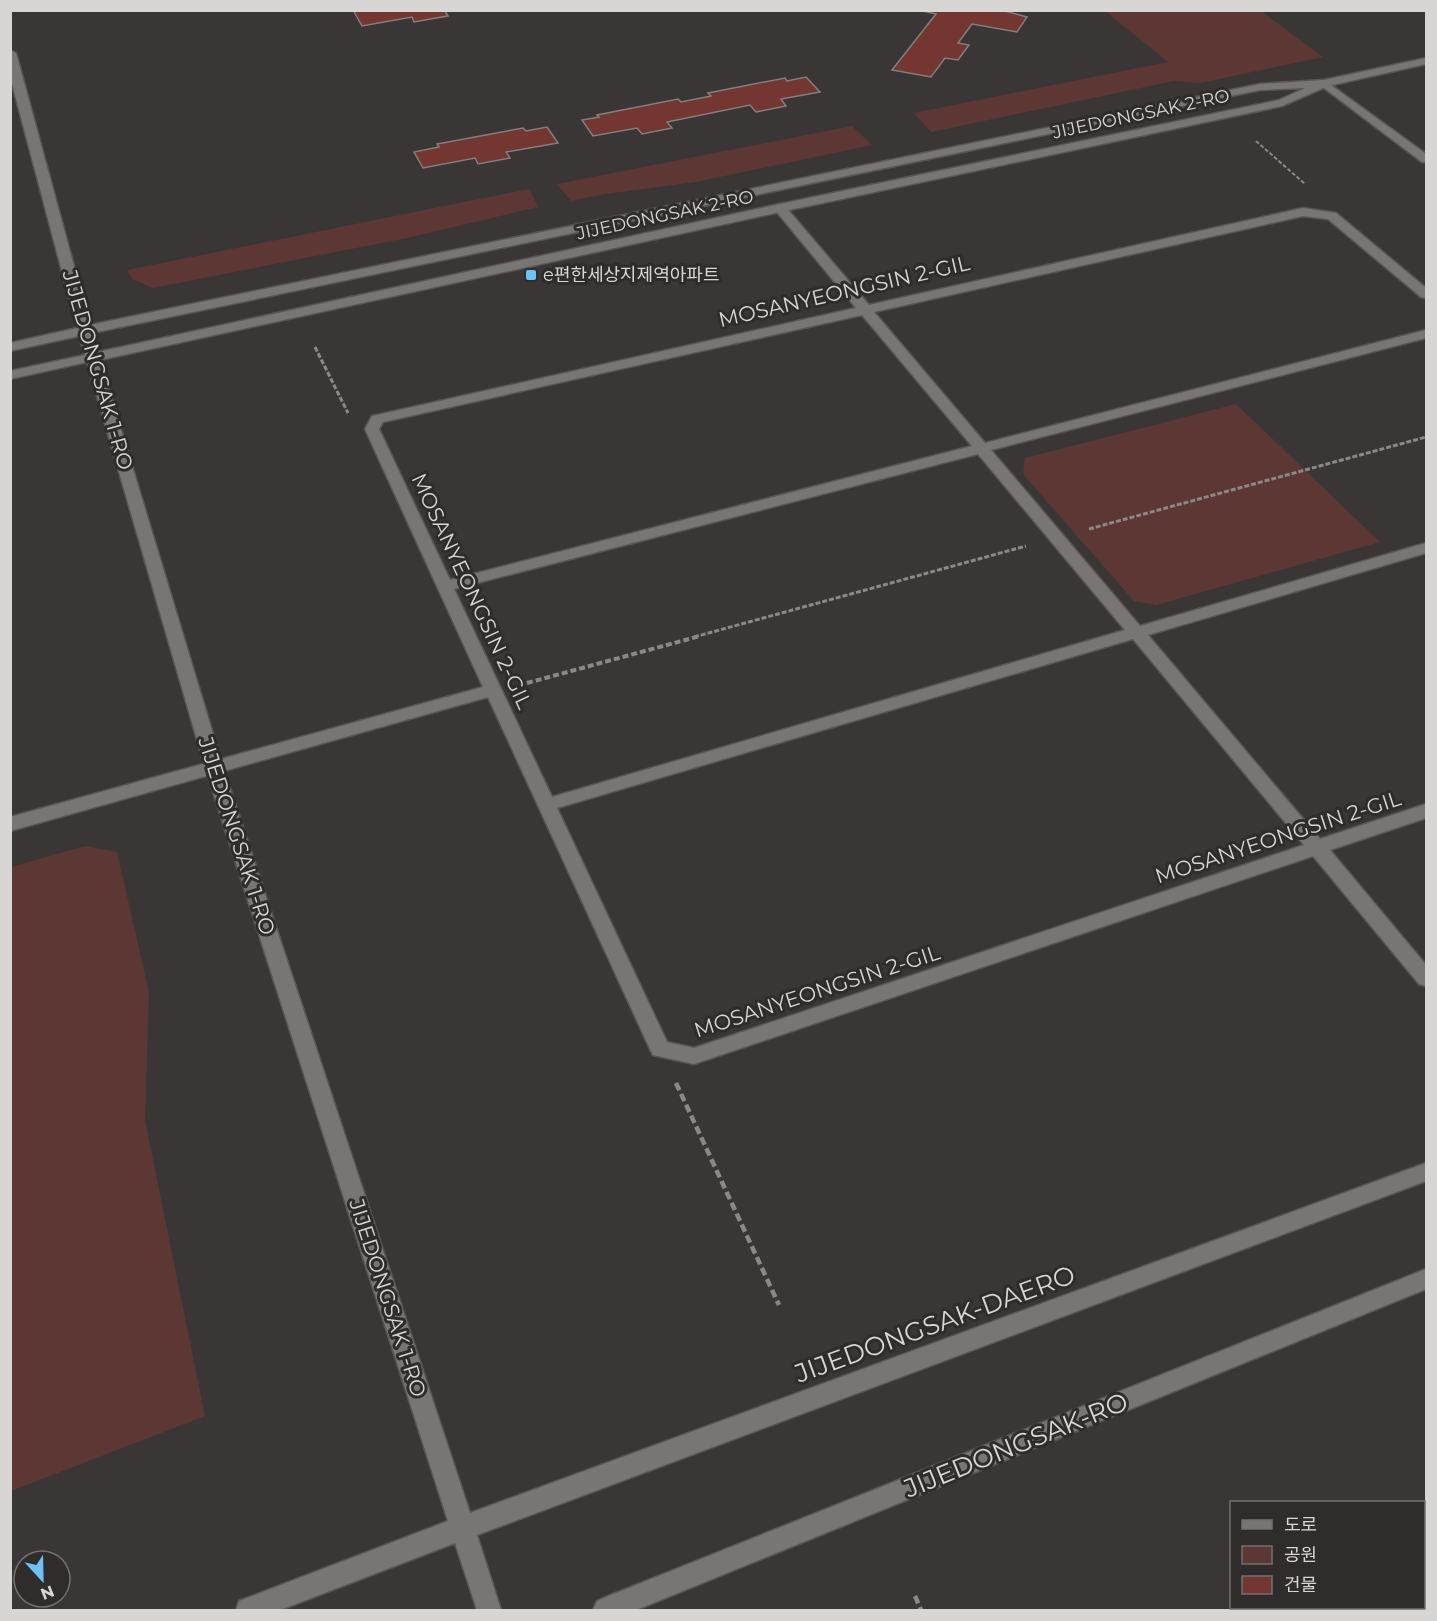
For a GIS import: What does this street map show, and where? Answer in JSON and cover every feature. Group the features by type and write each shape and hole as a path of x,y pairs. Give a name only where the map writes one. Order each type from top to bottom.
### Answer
{"street":[{"name":"JIJEDONGSAK 1-RO","path":"10,53 85,332 214,767 489,1611"},
{"name":"JIJEDONGSAK 2-RO","path":"10,347 1260,87 1324,83 1426,61"},
{"name":"JIJEDONGSAK 2-RO","path":"10,375 780,208 1282,103 1324,83"},
{"path":"1324,83 1426,159"},
{"path":"780,208 1426,978"},
{"name":"MOSANYEONGSIN 2-GIL","path":"1426,294 1332,216 1303,212 377,419 372,429 660,1049 694,1056 1426,811"},
{"path":"445,586 1426,334"},
{"path":"546,805 1426,548"},
{"path":"10,824 493,690"},
{"name":"JIJEDONGSAK-DAERO","path":"463,1528 1426,1172"},
{"name":"JIJEDONGSAK-RO","path":"606,1611 1426,1279"},
{"path":"248,1611 463,1528"}],"path":[{"path":"1256,141 1320,197 1318,214"},
{"path":"315,347 351,419 374,424"},
{"path":"527,682 1426,437"},
{"path":"671,1052 667,1064 779,1305"},
{"path":"915,1596 921,1611"}],"green space":[{"path":"1105,11 1261,11 1323,57 1200,83 1174,81 931,132 914,113 1168,62"},
{"path":"852,126 872,145 696,182 605,194 571,201 557,184"},
{"path":"529,189 538,207 407,238 153,288 132,279 127,270"},
{"path":"1236,404 1380,542 1156,605 1134,601 1023,474 1025,458"},
{"path":"85,846 117,852 149,992 145,1120 205,1416 11,1491 11,867"}],"building":[{"path":"353,10 449,10 445,11 448,16 414,22 412,17 362,26"},
{"path":"918,10 1001,10 1027,17 1017,32 972,24 958,43 969,45 958,60 945,58 931,77 892,70 936,14"},
{"path":"806,77 820,92 781,99 786,106 756,112 750,105 667,122 672,128 642,134 637,128 593,136 582,120 678,99 681,102 711,96 708,93 785,78 787,81"},
{"path":"547,127 558,143 506,152 510,158 478,164 475,158 423,168 414,152 439,147 437,144 523,128 526,131"}],"place":[{"name":"e편한세상지제역아파트","path":"531,275"}]}
